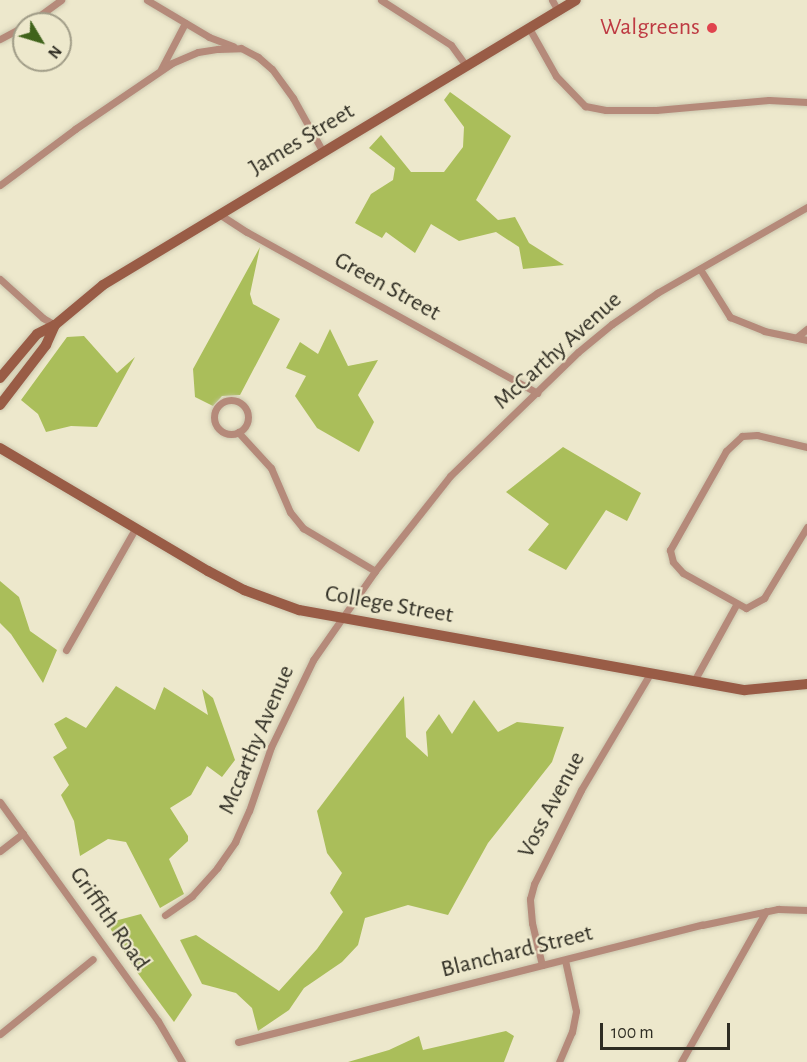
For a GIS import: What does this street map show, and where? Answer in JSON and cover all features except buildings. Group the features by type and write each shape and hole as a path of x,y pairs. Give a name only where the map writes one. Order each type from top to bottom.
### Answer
{"street":[{"path":"44,12 61,0"},
{"path":"147,0 222,43 241,48 258,57 280,78 323,152"},
{"path":"381,0 451,45 466,66"},
{"path":"552,0 558,11"},
{"name":"James Street","path":"0,378 37,334 55,325 103,285 576,0"},
{"path":"158,73 185,23"},
{"path":"529,28 556,76 585,106 606,110 656,110 769,100 807,102"},
{"path":"0,184 158,73 198,52 241,48"},
{"name":"McCarthy Avenue","path":"375,572 450,476 612,324 657,293 807,207"},
{"name":"Green Street","path":"219,214 247,232 537,393"},
{"path":"699,269 730,317 764,331 807,340"},
{"path":"0,279 43,318 55,325"},
{"name":"James Street","path":"0,405 46,345 55,325"},
{"path":"797,337 807,329"},
{"path":"233,400 246,408 248,419 238,432 227,434 217,427 214,416 222,402 233,400"},
{"path":"238,432 271,468 290,512 303,528 375,572"},
{"path":"807,447 757,435 742,436 733,443 680,529 670,550 673,562 683,573 736,605 746,608 764,598 807,527"},
{"name":"College Street","path":"0,448 135,529 249,592 299,610 745,690 807,684"},
{"path":"66,650 135,529"},
{"name":"Mccarthy Avenue","path":"165,915 192,896 217,868 235,842 286,712 313,660 375,572"},
{"path":"694,681 736,605"},
{"name":"Voss Avenue","path":"542,965 532,923 530,899 534,884 581,790 650,674"},
{"name":"Griffith Road","path":"0,802 158,1021 182,1062"},
{"path":"0,851 23,834"},
{"name":"Blanchard Street","path":"238,1042 766,911 807,910"},
{"path":"681,1062 766,911"},
{"path":"0,1034 93,959"},
{"path":"559,1062 572,1032 576,1011 565,960"}],"green space":[{"path":"450,92 511,136 476,200 498,220 515,217 529,243 564,265 523,269 519,247 496,232 459,241 431,224 415,253 386,232 382,238 355,223 371,194 393,180 395,168 369,148 381,135 411,172 444,172 463,147 464,127 444,100"},
{"path":"260,247 250,294 253,304 280,319 240,395 222,396 213,406 195,397 193,369"},
{"path":"330,329 348,366 378,360 358,395 374,422 359,452 317,428 295,396 306,376 286,368 300,342 318,354"},
{"path":"84,336 117,373 135,357 97,427 71,426 46,432 38,414 21,400 67,337"},
{"path":"563,447 641,493 627,521 606,510 566,570 528,550 549,524 506,492"},
{"path":"0,581 19,597 30,631 57,650 43,683 11,634 0,623"},
{"path":"116,686 155,710 164,687 208,715 202,689 213,698 235,760 222,777 207,766 191,795 170,808 188,836 188,841 169,859 184,894 160,908 126,842 108,839 80,856 74,821 61,795 69,785 53,757 67,748 54,724 66,717 86,728"},
{"path":"404,696 406,737 428,757 426,732 439,714 452,734 474,700 498,732 517,722 564,727 552,762 488,843 448,915 408,905 365,918 358,945 342,962 304,988 289,1010 258,1031 252,1008 236,993 202,984 180,940 196,935 279,991 317,949 343,912 330,893 342,873 327,853 317,811"},
{"path":"141,914 192,995 174,1022 134,968 107,923"},
{"path":"506,1031 514,1036 504,1062 348,1062 389,1050 419,1036 423,1050"}],"place":[{"name":"Walgreens","path":"712,28"}]}
